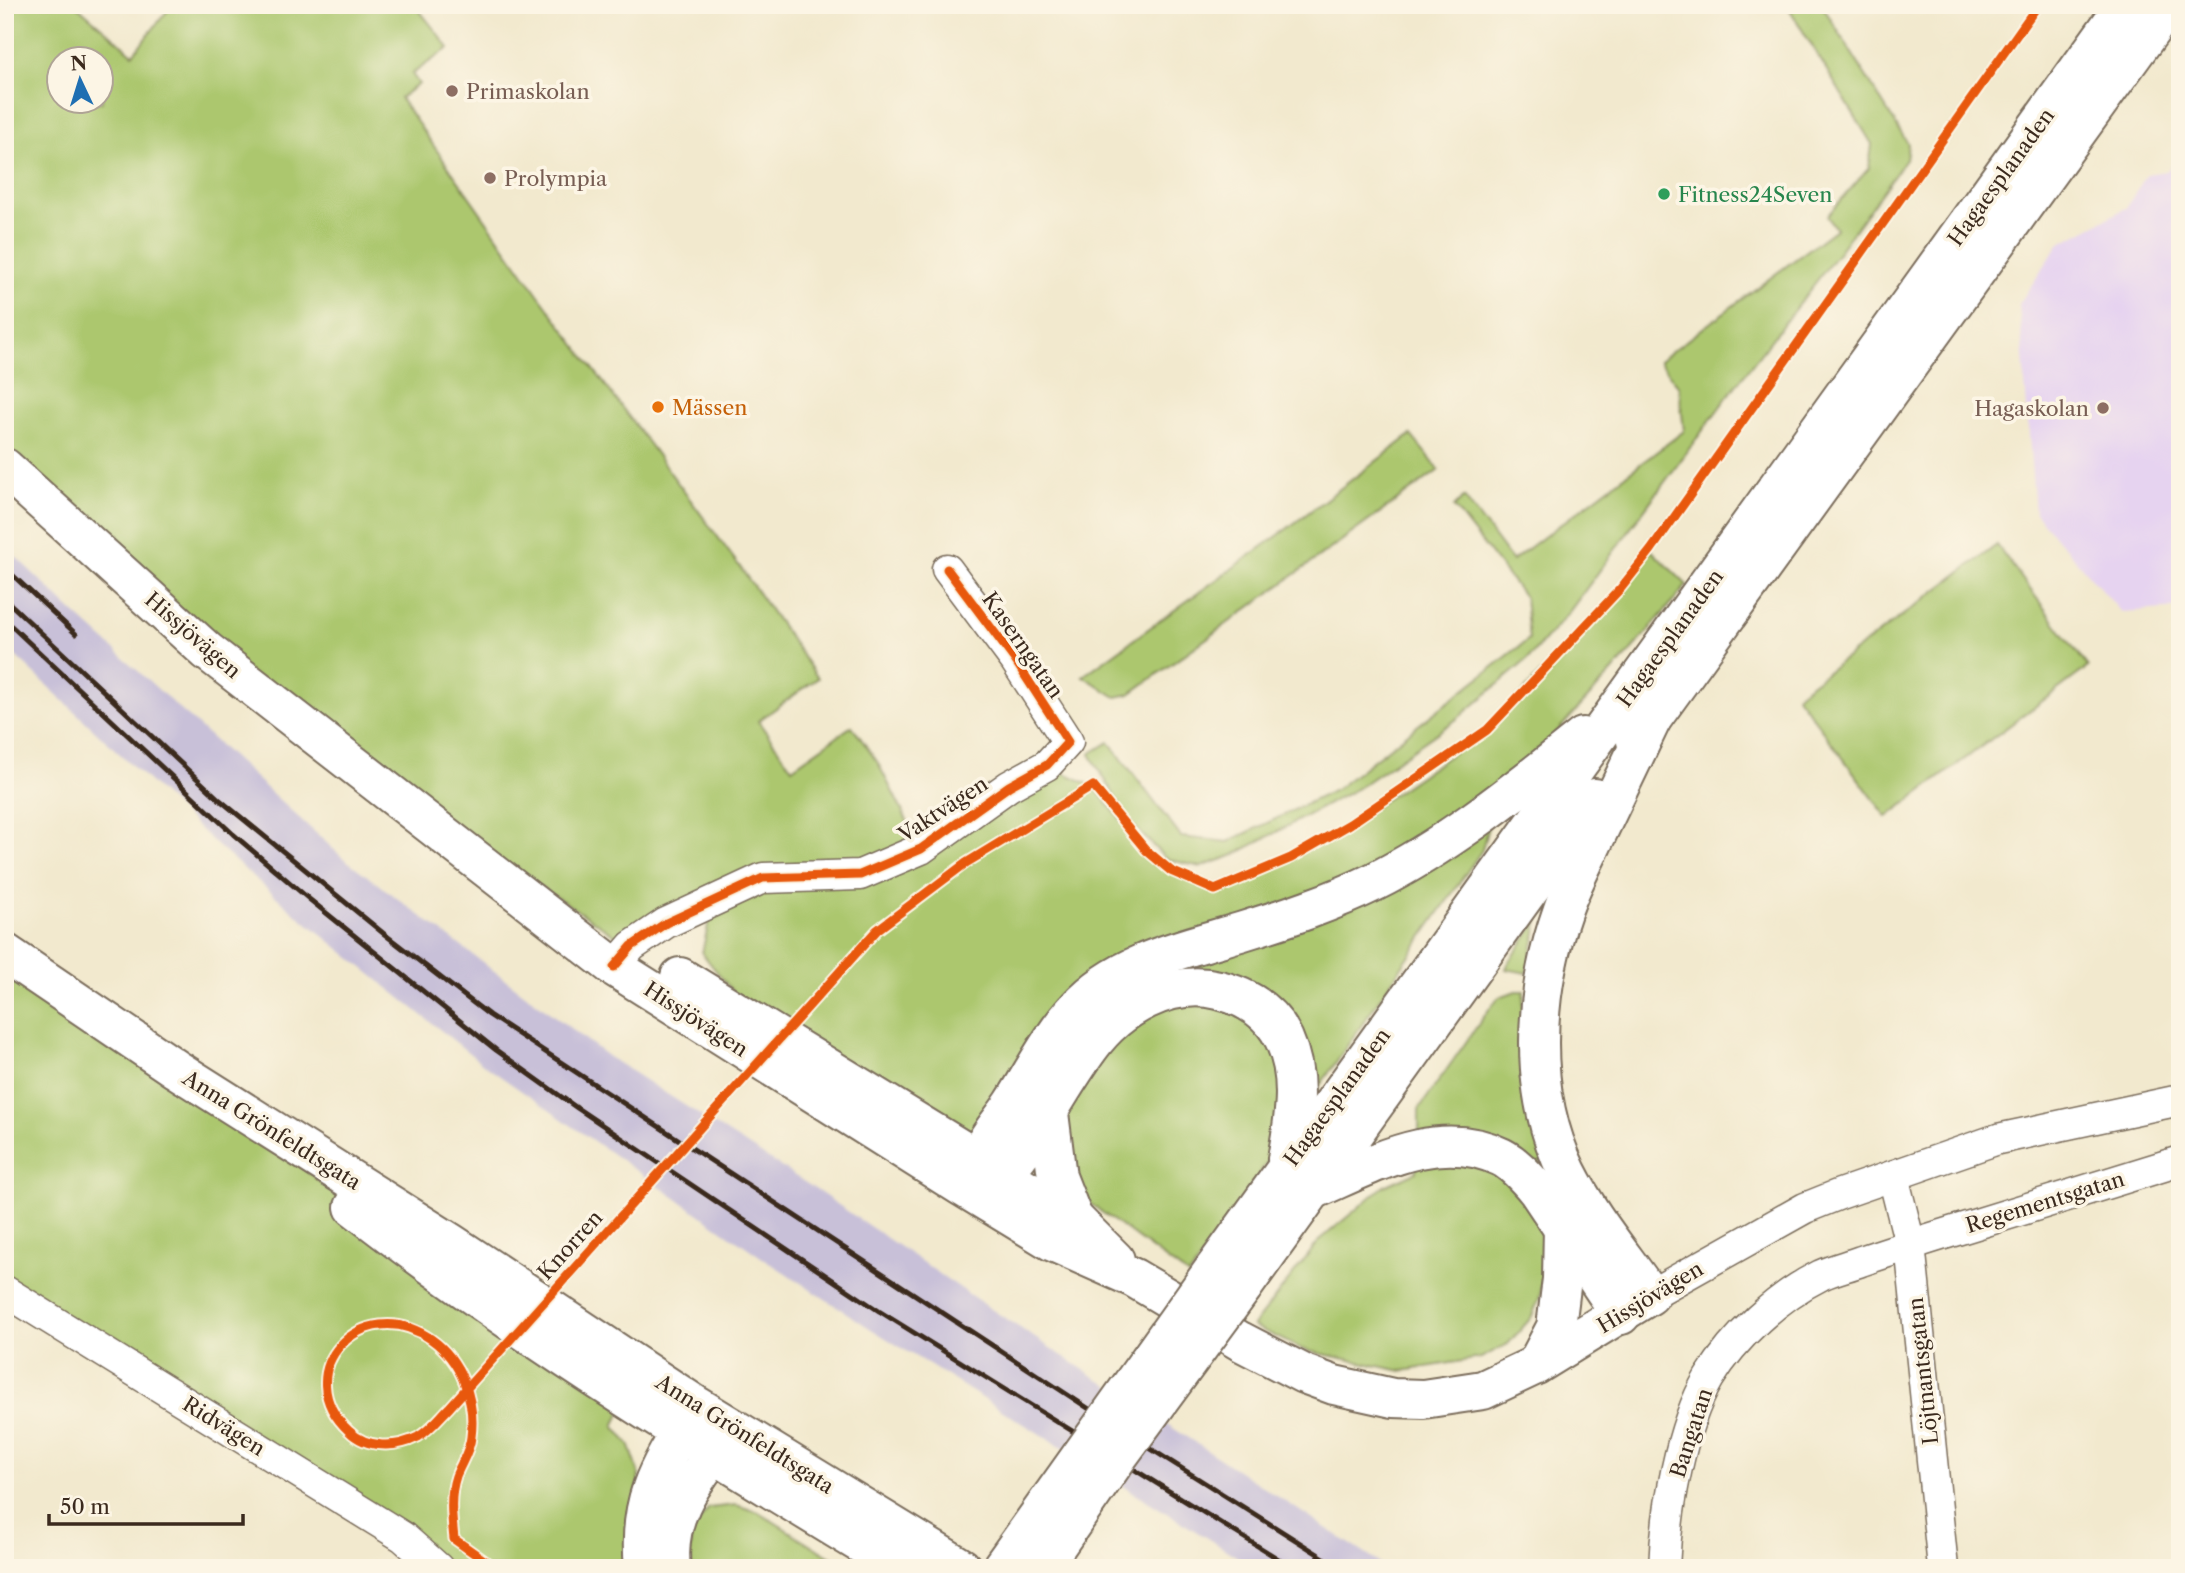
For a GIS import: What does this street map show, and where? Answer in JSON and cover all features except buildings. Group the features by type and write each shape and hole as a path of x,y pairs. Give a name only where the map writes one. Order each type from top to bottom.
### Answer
{"main road":[{"name":"Hagaesplanaden","path":"1636,713 2125,5"},
{"name":"Hagaesplanaden","path":"1228,1278 1636,713 2169,5"},
{"name":"Hissjövägen","path":"5,468 207,651 388,793 623,957 984,1183 1054,1242 1134,1278 1240,1341 1304,1374 1365,1393 1423,1399 1483,1390 1536,1365 1635,1305"},
{"path":"984,1183 1052,1039 1079,1006 1106,983 1160,956 1323,905 1374,882 1430,850 1636,713"},
{"path":"1635,1305 1566,1170 1543,1099 1539,1067 1544,986 1562,912 1636,713"},
{"name":"Anna Grönfeldtsgata","path":"5,953 176,1069 432,1268 689,1419 901,1568"},
{"path":"984,1183 1049,1113 1091,1046 1125,1013 1157,994 1181,987 1207,987 1255,1003 1283,1038 1291,1059 1297,1096 1299,1179 1411,1150 1447,1145 1474,1149 1502,1158 1521,1172 1563,1227 1635,1305"},
{"path":"1049,1113 1057,1177 1073,1218"},
{"name":"Hissjövägen","path":"984,1183 1073,1218 1134,1278"},
{"path":"1536,1365 1556,1327 1562,1279 1563,1227"},
{"path":"1001,1568 1228,1278"},
{"path":"1041,1568 1120,1454 1228,1278"},
{"path":"644,1568 643,1537 649,1494 654,1478 689,1419"},
{"path":"671,1568 671,1536 675,1515 685,1495 723,1441"},
{"name":"Anna Grönfeldtsgata","path":"723,1441 961,1568"}],"street":[{"name":"Kaserngatan","path":"947,569 1015,660 1068,742"},
{"name":"Vaktvägen","path":"623,957 666,923 763,878 860,875 921,849 1009,786 1046,765 1068,742"},
{"name":"Hissjövägen","path":"1635,1305 1723,1252 1805,1208 1998,1139 2180,1100"},
{"name":"Regementsgatan","path":"1910,1244 2180,1161"},
{"name":"Löjtnantsgatan","path":"1893,1176 1910,1244 1943,1568"},
{"name":"Bangatan","path":"1664,1568 1668,1515 1675,1481 1687,1433 1709,1379 1749,1327 1781,1299 1822,1275 1910,1244"},
{"name":"Ridvägen","path":"5,1291 403,1537 438,1568"}],"shaded area":[{"name":"Hagaskolan","path":"2180,152 2180,608 2121,612 2035,513 2019,304 2059,244 2126,208 2147,174 2167,171"},
{"path":"5,546 70,609 342,857 609,1057 809,1185 991,1309 1387,1568 1255,1568 868,1327 761,1257 484,1065 296,914 220,848 5,646"}],"green space":[{"path":"5,5 76,5 133,54 172,5 415,5 449,48 412,74 419,84 400,98 538,294 740,567 818,678 758,721 792,768 852,726 878,763 921,848 1047,765 1093,786 1146,850 1171,871 1215,890 1291,858 1350,824 1487,730 1621,588 1651,550 1687,585 1626,657 1553,736 1499,784 1482,850 1189,1276 1088,1202 986,1140 743,1005 702,953 713,903 632,946 388,793 5,468"},
{"path":"1787,5 1822,5 1908,144 1906,159 1829,265 1731,392 1569,612 1528,659 1457,719 1358,788 1232,856 1201,867 1166,859 1130,822 1090,754 1109,742 1181,837 1228,842 1335,790 1529,639 1525,598 1454,507 1464,497 1512,561 1684,431 1679,387 1659,361 1836,229 1827,216 1869,168 1872,144"},
{"path":"1411,435 1439,470 1130,694 1116,697 1083,676 1280,534"},
{"path":"1997,545 2088,667 1887,817 1796,695"},
{"path":"1539,919 1527,973 1506,969 1508,964"},
{"path":"5,953 176,1069 432,1268 628,1398 614,1426 629,1444 639,1473 631,1568 438,1568 5,1291"},
{"path":"1524,991 1524,1056 1544,1161 1534,1164 1419,1133 1419,1109 1492,1005 1499,997"},
{"path":"1461,1161 1501,1176 1539,1217 1547,1247 1540,1297 1531,1318 1508,1344 1481,1358 1402,1371 1304,1350 1253,1326 1320,1240 1384,1186 1416,1172 1416,1164"},
{"path":"736,1505 758,1512 848,1568 689,1568 691,1532 709,1508"}],"railway":[{"path":"5,568 76,634"},
{"path":"5,599 220,800 383,933 489,1015 1132,1437 1340,1568"},
{"path":"5,620 233,834 496,1050 577,1108 879,1311 1293,1568"}],"cycle path":[{"name":"Knorren","path":"495,1568 454,1539 452,1492 469,1447 472,1423 471,1409 468,1395 464,1382 451,1358 431,1339 405,1327 380,1325 358,1332 340,1345 329,1364 326,1385 332,1408 349,1431 364,1441 382,1445 418,1437 449,1408 877,930 966,863 1093,786 1146,850 1171,871 1215,890 1291,858 1350,824 1487,730 1621,588 1651,550 2038,5"},
{"path":"614,967 632,946 666,923 763,878 860,875 921,849 1009,786 1047,765 1068,742 1015,660 947,569"}],"place":[{"name":"Primaskolan","path":"452,91"},
{"name":"Prolympia","path":"490,178"},
{"name":"Fitness24Seven","path":"1664,194"},
{"name":"Mässen","path":"658,407"},
{"name":"Hagaskolan","path":"2103,408"}]}
